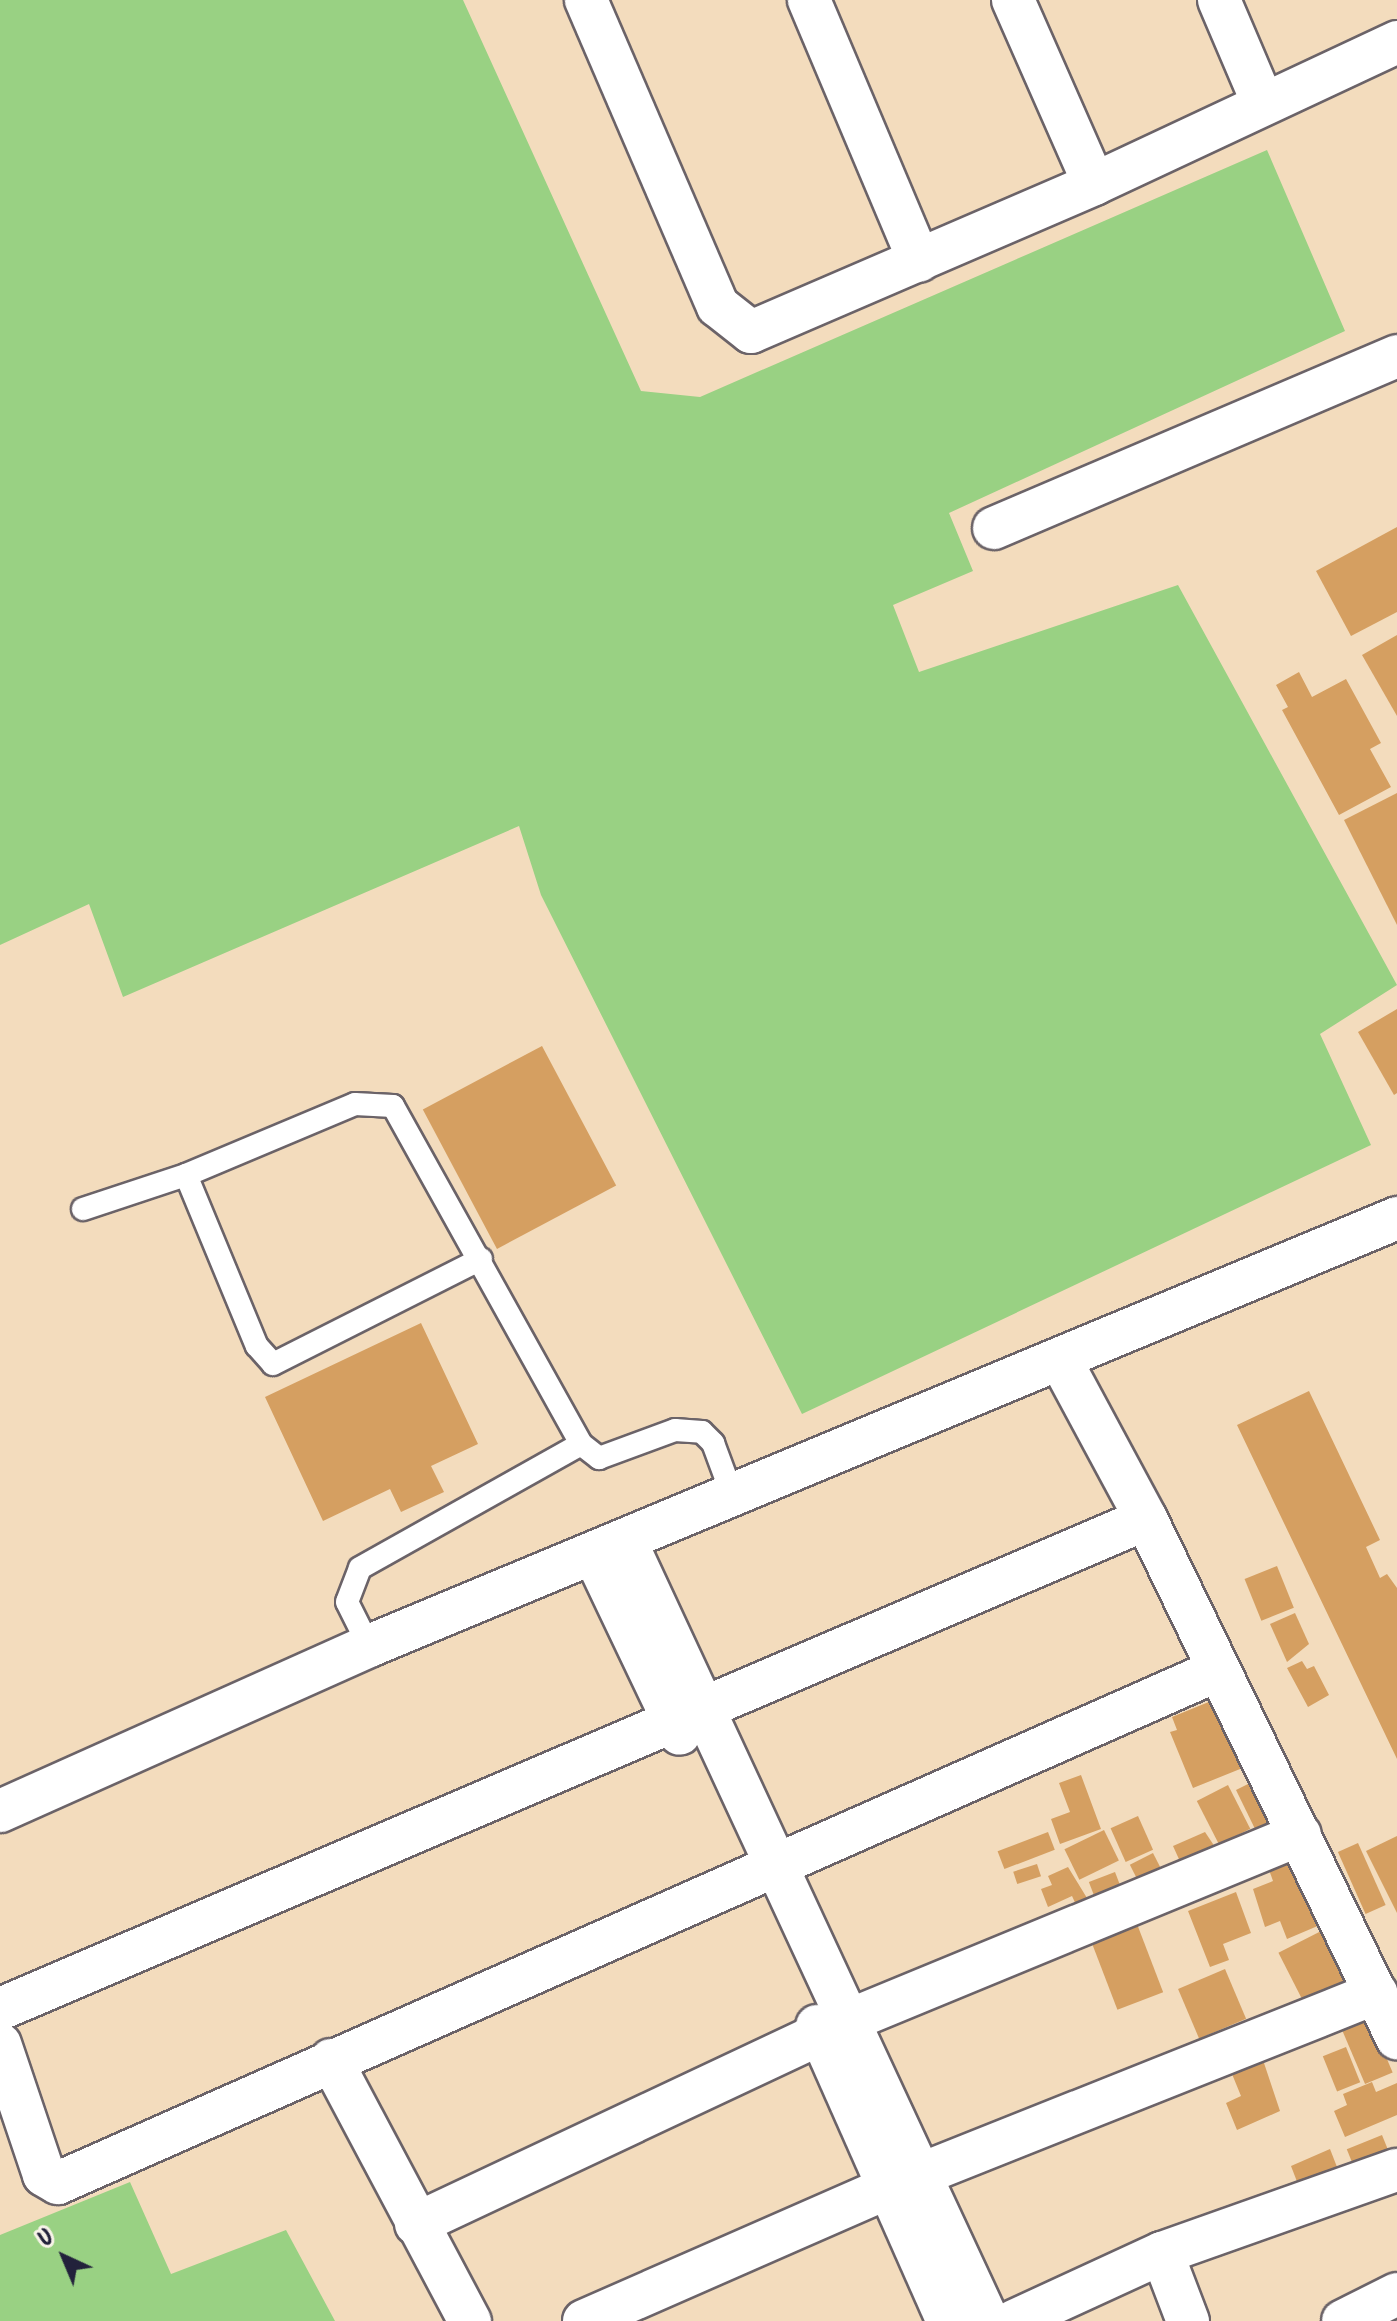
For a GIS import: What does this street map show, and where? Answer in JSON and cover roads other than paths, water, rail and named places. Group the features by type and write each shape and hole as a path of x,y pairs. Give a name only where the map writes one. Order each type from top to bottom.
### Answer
{"street":[{"path":"586,0 718,306 732,323 762,330 1094,184 1397,42"},
{"path":"809,0 919,261"},
{"path":"1013,0 1094,184"},
{"path":"1219,0 1263,103"},
{"path":"994,528 1397,356"},
{"path":"0,1811 369,1646 1061,1361 1397,1218"},
{"path":"1061,1361 1146,1519 1397,2038"},
{"path":"0,2009 280,1894 685,1713 1146,1519"},
{"path":"610,1547 685,1713 763,1872 901,2182 948,2321"},
{"path":"0,2044 44,2175 58,2183 1218,1670"},
{"path":"416,2224 833,2029 1300,1834"},
{"path":"584,2321 901,2182 1376,1993"},
{"path":"331,2060 470,2321"},
{"path":"1014,2321 1162,2253 1397,2170"},
{"path":"901,2182 988,2321"},
{"path":"1162,2253 1188,2321"},
{"path":"1343,2321 1397,2294"}],"lane":[{"path":"83,1209 186,1175 355,1104 382,1102 403,1116 581,1444 599,1458 675,1430 702,1432 733,1497"},
{"path":"186,1175 257,1346 273,1364 481,1259"},
{"path":"369,1646 347,1602 360,1568 581,1444"}]}
